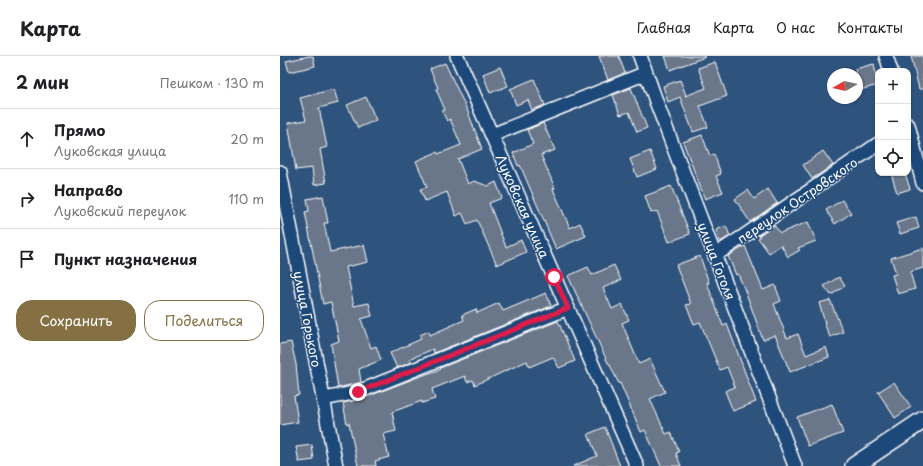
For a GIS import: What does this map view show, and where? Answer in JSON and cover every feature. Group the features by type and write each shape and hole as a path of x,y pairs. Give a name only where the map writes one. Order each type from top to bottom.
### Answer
{"street":[{"name":"Луковская улица","path":"457,56 637,466"},
{"name":"улица Гоголя","path":"640,56 796,466"},
{"path":"886,56 890,68"},
{"path":"492,135 646,73"},
{"path":"911,140 923,184"},
{"name":"переулок Островского","path":"715,255 875,146"},
{"name":"улица Горького","path":"280,172 336,466"},
{"path":"324,399 358,392 568,308"},
{"path":"854,466 923,420"}],"building":[{"path":"313,56 315,66 289,72 286,61"},
{"path":"599,56 619,56 625,73 608,80"},
{"path":"665,56 704,56 705,57 670,70"},
{"path":"911,56 923,56 923,89 919,89"},
{"path":"715,62 727,96 700,106 708,127 693,132 680,97 668,102 663,86 680,80 686,95 685,96 706,88 698,68"},
{"path":"445,63 468,112 482,149 458,159 468,184 474,181 488,186 496,182 502,198 489,203 506,247 521,240 526,252 497,265 477,220 467,224 462,213 456,216 447,192 425,201 420,189 427,187 416,161 437,152 438,154 461,145 450,119 447,121 442,111 445,110 436,89 438,88 430,69"},
{"path":"874,64 875,86 863,89 863,68 859,68"},
{"path":"500,67 508,86 490,93 483,74"},
{"path":"534,79 545,105 532,110 528,100 516,105 510,89"},
{"path":"631,88 647,128 637,132 629,112 620,115 613,95"},
{"path":"334,89 338,103 319,108 327,147 320,149 326,183 314,185 312,168 296,170 288,123 306,120 300,98"},
{"path":"366,97 376,120 358,128 347,105"},
{"path":"543,123 555,150 541,155 555,188 553,189 570,228 580,223 586,236 556,249 520,165 518,166 513,153 533,144 527,130"},
{"path":"702,135 710,156 714,154 721,174 716,176 723,192 705,199 683,142"},
{"path":"650,151 657,169 637,177 630,159"},
{"path":"823,151 833,165 812,179 803,165"},
{"path":"892,176 906,176 910,189 897,193"},
{"path":"671,186 690,234 669,242 657,211 651,213 645,196"},
{"path":"768,189 777,203 750,222 735,199 748,190 754,199"},
{"path":"323,196 328,223 324,223 330,252 364,245 368,262 346,267 354,306 369,303 372,316 361,319 371,348 376,346 381,360 359,369 361,382 338,388 331,344 339,341 331,302 323,304 305,212 309,211 307,199"},
{"path":"842,200 851,213 835,224 826,210"},
{"path":"916,217 919,228 900,234 896,223"},
{"path":"808,222 816,241 798,248 800,250 788,257 781,245 769,253 758,238 760,237 759,235 774,225 780,233"},
{"path":"726,226 730,236 720,242 716,230"},
{"path":"745,246 763,290 775,285 781,301 774,304 787,338 798,334 806,355 826,347 829,357 790,372 775,335 763,340 746,293 728,256"},
{"path":"923,248 923,268 910,272 915,289 898,294 892,275 896,274 891,258"},
{"path":"700,256 709,283 707,283 723,326 727,324 756,402 733,411 725,391 735,387 727,367 720,370 700,322 694,324 686,305 691,304 676,265"},
{"path":"614,265 621,280 603,288 612,309 622,304 629,320 622,323 639,364 650,359 665,392 650,399 666,434 671,432 679,452 676,453 681,466 661,466 645,430 641,432 620,383 619,384 608,363 568,276 588,267 592,275"},
{"path":"839,277 845,286 831,295 824,286"},
{"path":"546,293 551,306 434,353 433,349 410,359 412,362 397,368 390,353 421,339 420,335 429,331 430,335 464,320 462,315 476,309 477,313 499,303 503,311"},
{"path":"830,300 843,332 830,337 824,323 819,303"},
{"path":"558,321 575,361 559,368 553,357 529,367 527,361 475,385 473,380 467,382 465,376 432,389 435,399 422,403 422,401 392,412 396,431 383,434 389,457 375,461 376,466 358,466 349,423 347,424 343,403 361,399 441,369 440,368"},
{"path":"291,342 296,364 299,395 294,396 298,422 280,425 280,344"},
{"path":"894,382 911,407 895,418 878,392"},
{"path":"832,404 843,433 808,446 797,417"},
{"path":"605,427 620,466 573,466 597,456 588,434"},
{"path":"312,445 314,460 299,462 296,447"}],"route":[{"path":"358,392 568,308 554,277"}]}
